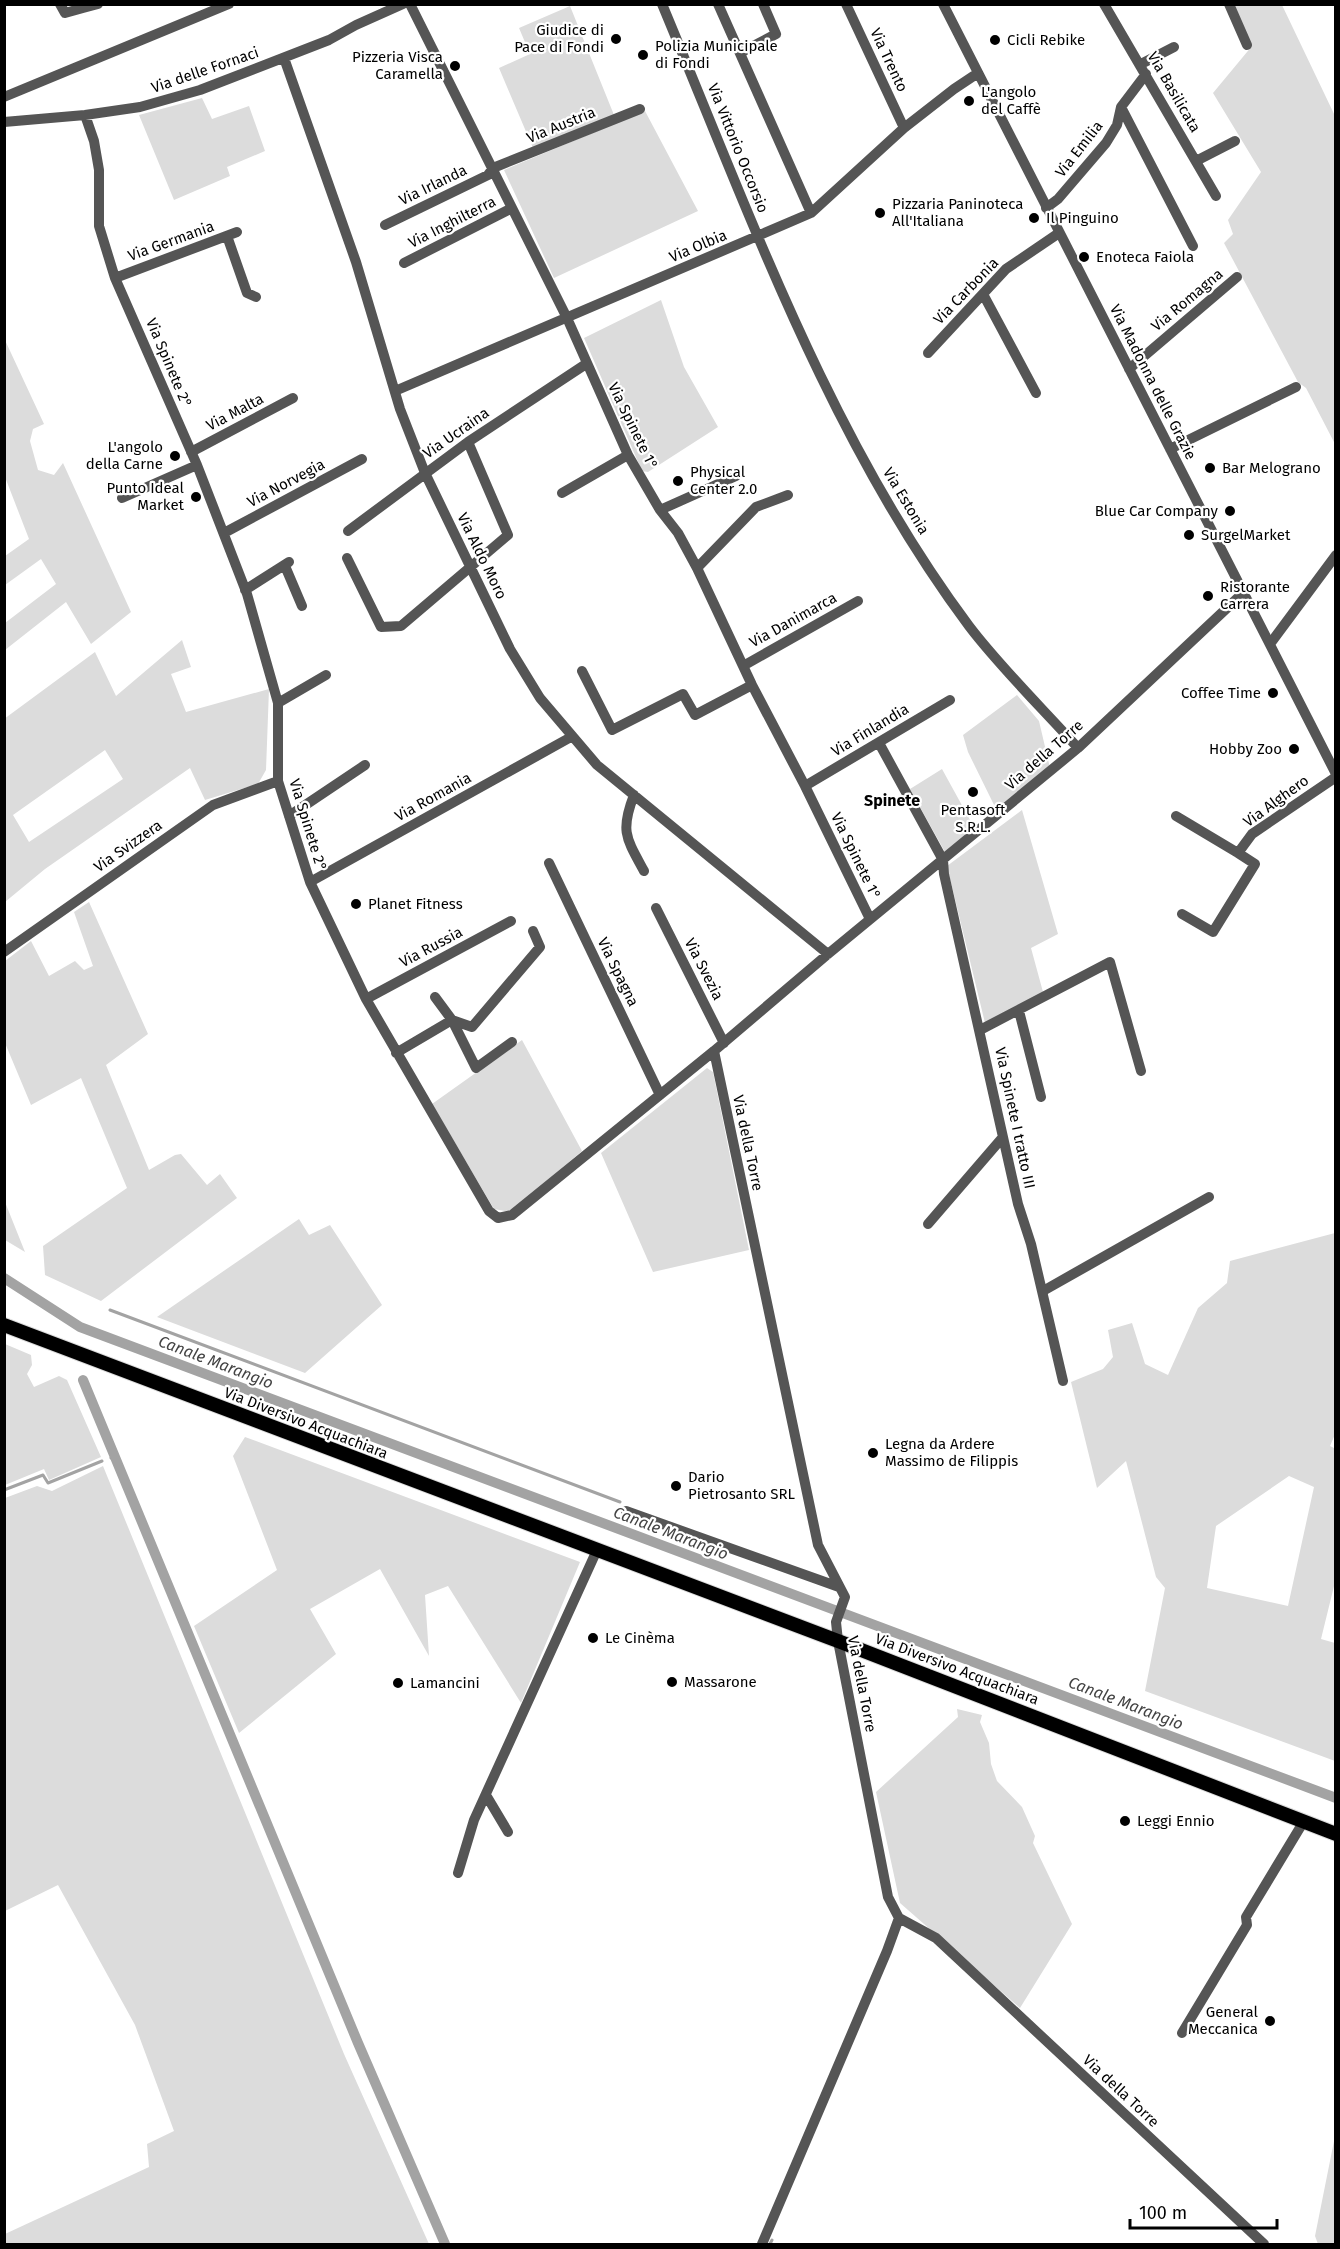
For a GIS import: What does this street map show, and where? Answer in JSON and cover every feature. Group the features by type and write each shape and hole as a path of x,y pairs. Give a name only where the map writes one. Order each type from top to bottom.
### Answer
{"main road":[{"name":"Via Diversivo Acquachiara","path":"4,1325 838,1641 1335,1834"}],"street":[{"path":"60,4 65,13 82,6 98,4"},
{"path":"4,98 229,4"},
{"name":"Via delle Fornaci","path":"4,122 85,115 140,107 200,90 329,40 403,4"},
{"name":"Via Spinete 1°","path":"410,4 567,318 628,455 660,510 678,533 697,568 752,685 806,786 870,919"},
{"name":"Via Vittorio Occorsio","path":"662,4 758,237"},
{"path":"718,4 811,213"},
{"path":"740,53 777,34 763,4"},
{"name":"Via Trento","path":"846,4 904,128"},
{"name":"Via Madonna delle Grazie","path":"943,4 1335,775"},
{"name":"Via Basilicata","path":"1104,4 1216,196"},
{"path":"1229,4 1247,45"},
{"path":"1143,69 1174,47"},
{"name":"Via Aldo Moro","path":"284,58 356,262 395,392 425,473 510,649 540,698 597,765 828,954"},
{"name":"Via Emilia","path":"1046,208 1058,199 1106,143 1117,125 1121,107 1143,69"},
{"name":"Via Olbia","path":"395,392 811,213 904,128 978,73"},
{"path":"1121,107 1193,246"},
{"name":"Via Austria","path":"493,168 640,109"},
{"name":"Via Spinete 2°","path":"85,115 94,141 99,170 99,226 116,278 191,452 245,590 278,703 278,781 310,882 366,999 489,1211 498,1218 512,1215 714,1052"},
{"path":"1196,161 1234,141"},
{"name":"Via Irlanda","path":"385,225 488,175 493,168"},
{"name":"Via Inghilterra","path":"404,262 512,208"},
{"name":"Via Carbonia","path":"928,353 1006,269 1059,232"},
{"name":"Via Germania","path":"116,278 232,234 247,293 256,297"},
{"name":"Via Estonia","path":"758,237 827,389 878,488 971,628 1078,748"},
{"name":"Via Romagna","path":"1129,369 1237,277"},
{"path":"983,294 1036,393"},
{"name":"Via Ucraina","path":"348,531 468,442 586,364"},
{"path":"1170,449 1296,387"},
{"name":"Via Malta","path":"191,452 293,398"},
{"path":"347,558 381,627 401,626 508,535 468,442"},
{"path":"561,493 628,455"},
{"name":"Via Norvegia","path":"224,533 362,459"},
{"path":"122,498 196,465"},
{"path":"660,510 736,476"},
{"path":"697,568 756,507 788,495"},
{"path":"1270,644 1335,555"},
{"path":"245,590 287,564 302,606"},
{"name":"Via della Torre","path":"1243,593 1078,748 828,954 714,1052 818,1545 845,1597 836,1622 838,1641 888,1897 899,1918 936,1938 1264,2244"},
{"name":"Via Danimarca","path":"743,666 858,601"},
{"path":"582,671 612,730 683,694 695,715 752,685"},
{"path":"278,703 326,675"},
{"name":"Via Finlandia","path":"806,786 950,700"},
{"name":"Via Romania","path":"310,882 571,737"},
{"name":"Via Spinete I tratto III","path":"879,743 943,860 944,874 1018,1204 1043,1291 1063,1381"},
{"path":"289,816 365,765"},
{"name":"Via Alghero","path":"1238,854 1252,834 1335,775"},
{"name":"Via Svizzera","path":"4,952 213,805 278,781"},
{"path":"634,795 624,820 629,842 644,871"},
{"path":"1176,816 1255,864 1213,932 1182,914"},
{"name":"Via Spagna","path":"549,863 660,1095"},
{"name":"Via Svezia","path":"656,908 724,1043"},
{"name":"Via Russia","path":"366,999 511,921"},
{"path":"396,1053 452,1020 472,1027 540,947 533,931"},
{"path":"980,1030 1110,962 1141,1071"},
{"path":"435,997 452,1020 476,1068 512,1042"},
{"path":"1019,1011 1041,1097"},
{"path":"928,1224 1003,1137"},
{"path":"1043,1291 1209,1197"},
{"path":"626,1511 839,1587"},
{"path":"458,1873 474,1820 597,1550"},
{"path":"486,1795 508,1832"},
{"path":"1182,2034 1247,1925 1246,1917 1304,1821"},
{"path":"762,2244 899,1918"}],"shaded area":[{"path":"1234,5 1282,5 1335,116 1335,444 1306,388 1298,382 1224,243 1233,234 1228,220 1261,172 1213,93 1252,46"},
{"path":"570,6 614,115 533,148 499,68 530,54 519,28"},
{"path":"202,98 212,119 249,106 265,151 227,167 230,176 174,200 139,115"},
{"path":"645,111 698,211 554,278 504,170"},
{"path":"661,300 684,367 718,427 648,472 642,471 584,338"},
{"path":"4,338 44,424 33,429 30,441 38,470 54,475 63,463 131,612 91,644 66,602 5,650 5,623 56,584 41,559 5,585 5,556 29,539 5,477"},
{"path":"182,640 191,667 171,674 186,712 269,689 266,770 258,784 205,800 190,768 45,869 5,902 4,719 95,652 116,696","holes":["105,750 123,779 29,842 13,815"]},
{"path":"1017,695 1039,721 1050,768 996,809 968,752 963,735"},
{"path":"942,769 975,829 945,852 910,789"},
{"path":"1022,810 1058,934 1031,948 1043,992 985,1023 947,866"},
{"path":"89,902 148,1034 106,1065 149,1170 181,1154 207,1185 220,1174 237,1198 101,1301 45,1275 43,1246 127,1188 81,1078 31,1105 5,1043 5,961 31,941 49,976 75,961 84,970 93,966 74,912"},
{"path":"522,1040 582,1151 510,1212 494,1209 432,1104"},
{"path":"707,1068 713,1072 749,1250 653,1272 601,1153"},
{"path":"5,1202 25,1252 5,1240"},
{"path":"299,1219 309,1235 330,1225 382,1305 305,1373 157,1317"},
{"path":"1335,1233 1336,1432 1330,1446 1336,1449 1335,1582 1321,1639 1335,1643 1335,1761 1145,1691 1165,1588 1156,1577 1126,1461 1097,1488 1071,1382 1103,1369 1113,1357 1108,1330 1132,1323 1145,1364 1168,1375 1198,1308 1227,1283 1230,1261","holes":["1289,1476 1314,1487 1288,1606 1207,1588 1216,1526"]},
{"path":"5,1344 31,1355 32,1365 27,1374 34,1387 59,1376 67,1380 101,1457 49,1480 44,1469 5,1485"},
{"path":"245,1437 580,1562 521,1703 448,1586 425,1595 429,1656 380,1569 310,1609 336,1654 239,1733 194,1626 277,1570 233,1456"},
{"path":"103,1466 344,2054 429,2244 5,2244 5,2234 149,2167 147,2144 174,2131 135,2025 58,1885 5,1911 5,1498 37,1486 52,1491"},
{"path":"957,1709 982,1715 980,1722 989,1743 991,1764 997,1781 1022,1807 1035,1836 1033,1843 1072,1924 1020,2008 900,1903 876,1792 958,1717"},
{"path":"1335,2136 1335,2244 1318,2244 1315,2236"}],"waterway":[{"name":"Canale Marangio","path":"4,1278 80,1327 1336,1798"},
{"path":"110,1310 620,1502"},
{"path":"83,1380 358,2043 445,2244"},
{"path":"4,1490 43,1475 48,1483 102,1461"},
{"path":"770,2244 772,2240"}],"place":[{"name":"Giudice di Pace di Fondi","path":"616,39"},
{"name":"Cicli Rebike","path":"995,40"},
{"name":"Polizia Municipale di Fondi","path":"643,55"},
{"name":"Pizzeria Visca Caramella","path":"455,66"},
{"name":"L'angolo del Caffè","path":"969,101"},
{"name":"Pizzaria Paninoteca All'Italiana","path":"880,213"},
{"name":"Il Pinguino","path":"1034,218"},
{"name":"Enoteca Faiola","path":"1084,257"},
{"name":"L'angolo della Carne","path":"175,456"},
{"name":"Bar Melograno","path":"1210,468"},
{"name":"Physical Center 2.0","path":"678,481"},
{"name":"Punto Ideal Market","path":"196,497"},
{"name":"Blue Car Company","path":"1230,511"},
{"name":"SurgelMarket","path":"1189,535"},
{"name":"Ristorante Carrera","path":"1208,596"},
{"name":"Coffee Time","path":"1273,693"},
{"name":"Hobby Zoo","path":"1294,749"},
{"name":"Pentasoft S.R.L.","path":"973,792"},
{"name":"Planet Fitness","path":"356,904"},
{"name":"Legna da Ardere Massimo de Filippis","path":"873,1453"},
{"name":"Dario Pietrosanto SRL","path":"676,1486"},
{"name":"Le Cinèma","path":"593,1638"},
{"name":"Massarone","path":"672,1682"},
{"name":"Lamancini","path":"398,1683"},
{"name":"Leggi Ennio","path":"1125,1821"},
{"name":"General Meccanica","path":"1270,2021"}],"district":[{"name":"Spinete","path":"892,800"}]}
